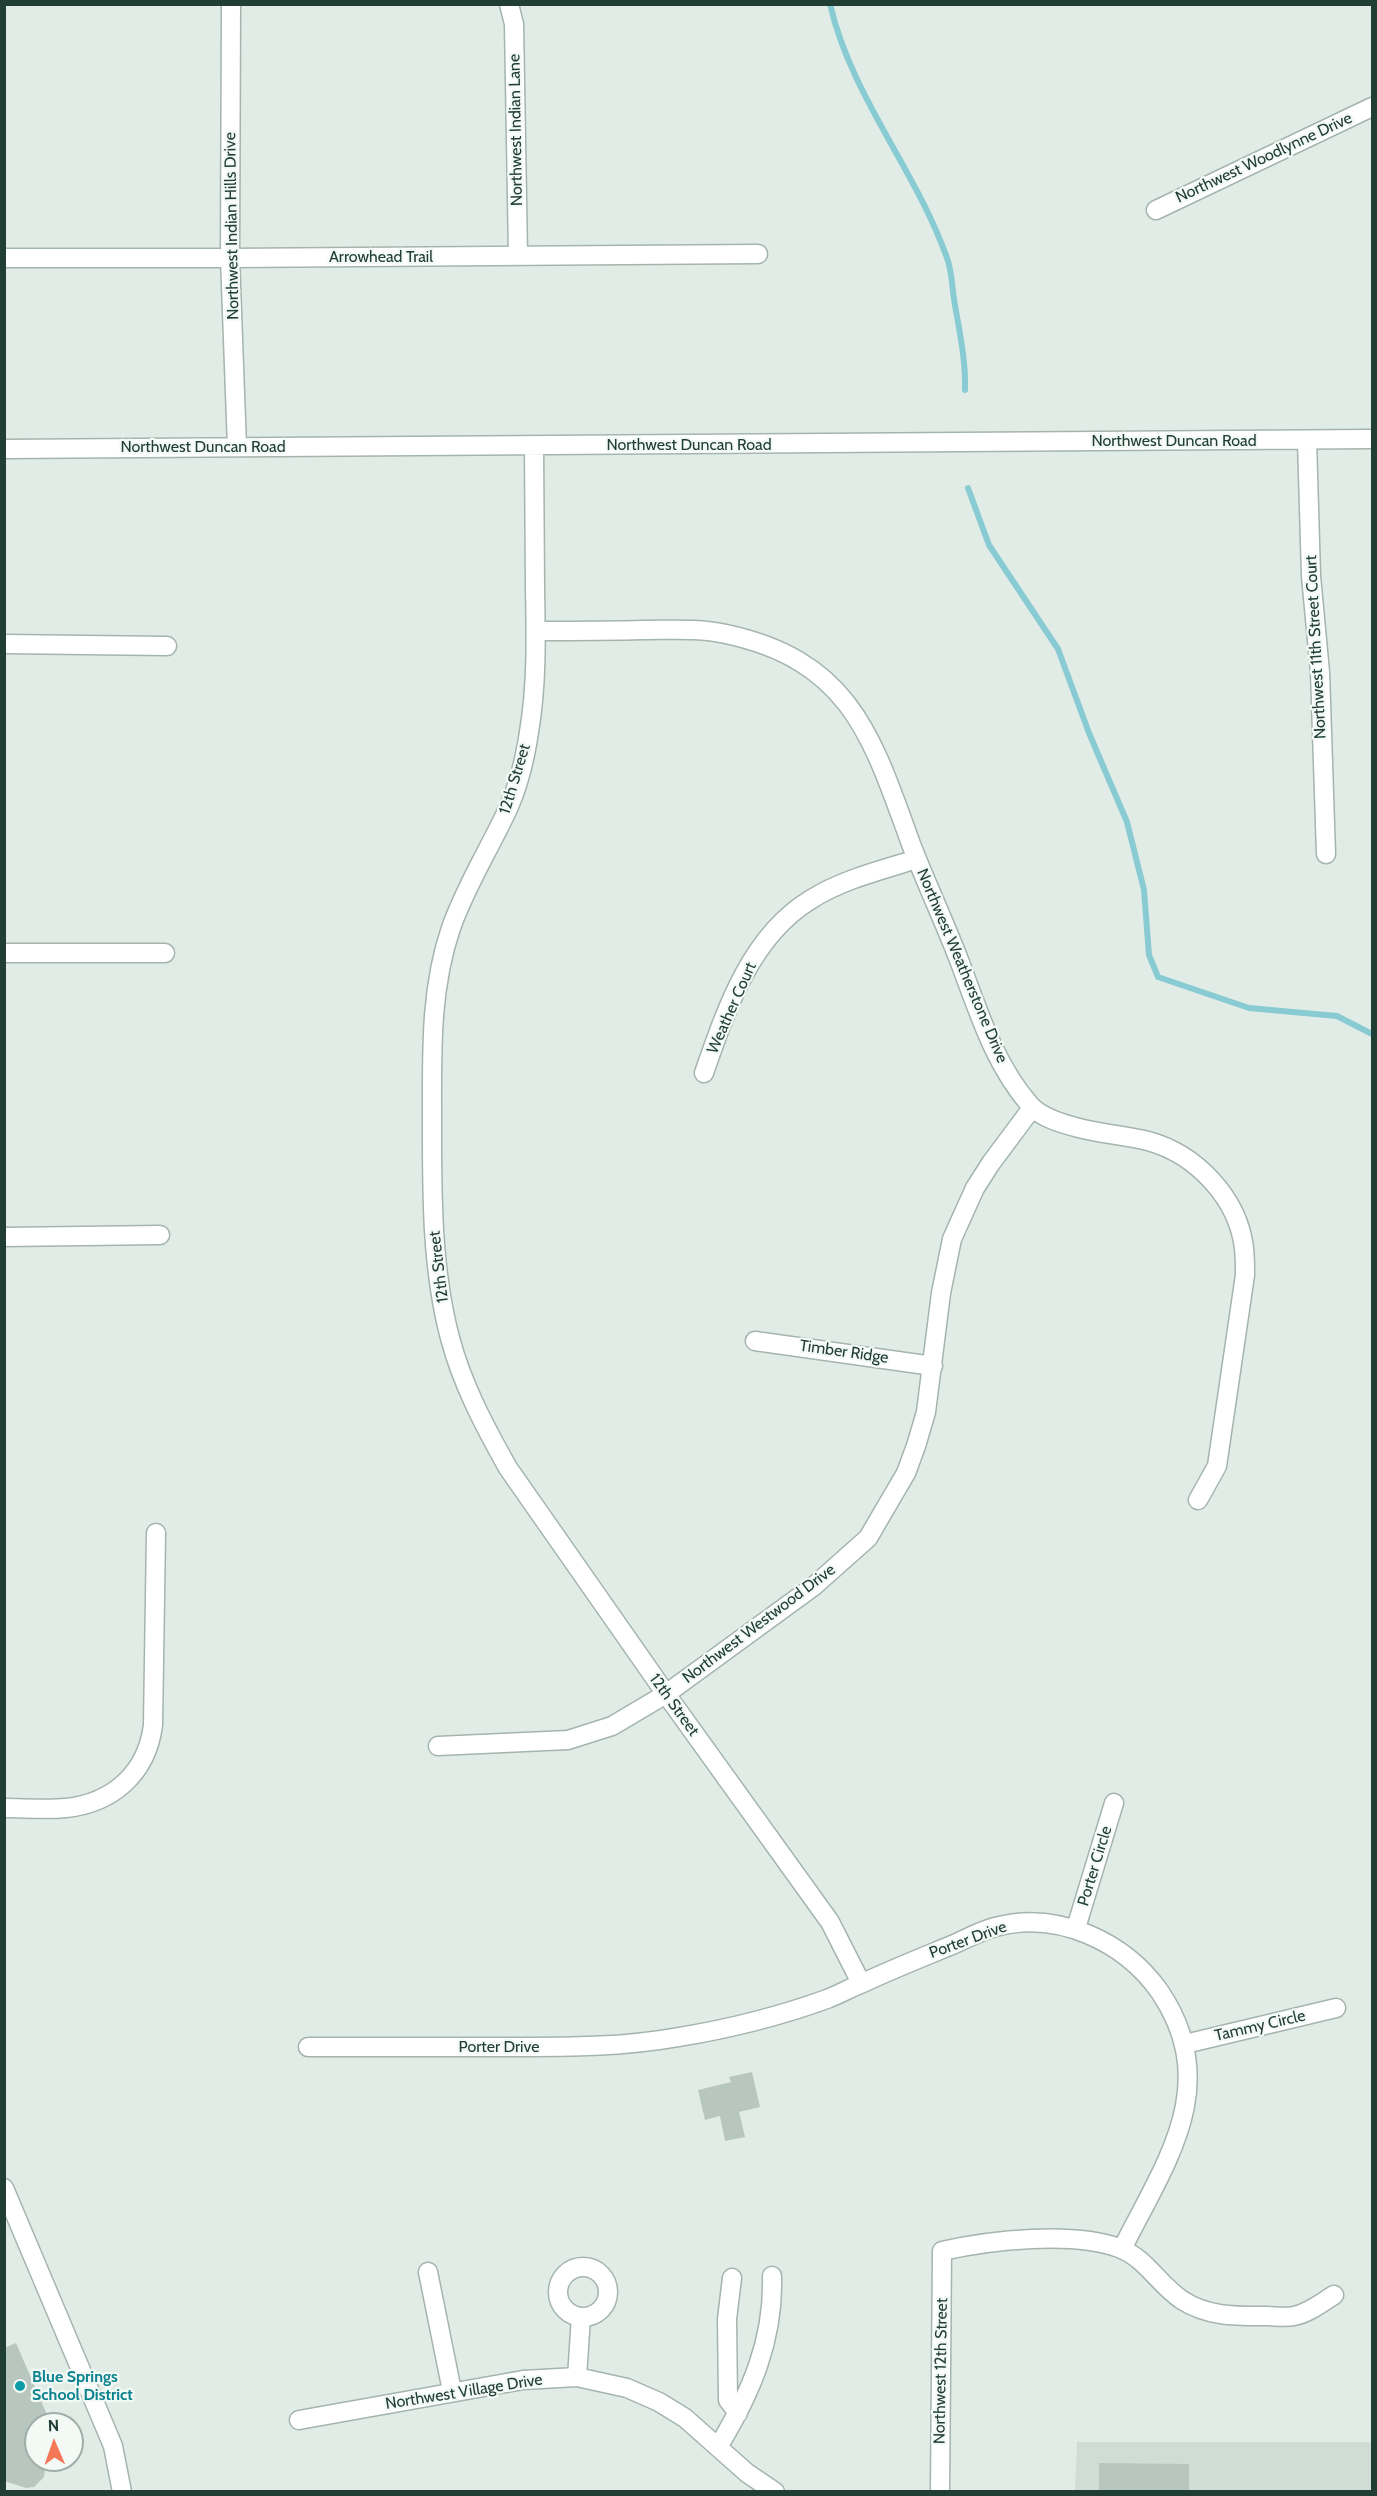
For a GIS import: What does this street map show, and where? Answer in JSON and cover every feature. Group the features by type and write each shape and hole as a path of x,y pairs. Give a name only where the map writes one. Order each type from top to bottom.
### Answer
{"street":[{"name":"Northwest Indian Hills Drive","path":"231,4 231,258 237,447"},
{"name":"Northwest Indian Lane","path":"509,4 514,24 518,256"},
{"name":"Northwest Woodlynne Drive","path":"1156,210 1372,106"},
{"name":"Arrowhead Trail","path":"4,258 758,254"},
{"name":"Northwest 11th Street Court","path":"1307,440 1311,576 1320,672 1326,854"},
{"name":"Northwest Duncan Road","path":"4,449 1372,440"},
{"name":"12th Street","path":"534,446 536,631 534,690 522,765 508,810 451,927 434,1004 432,1165 435,1252 450,1340 466,1384 489,1435 508,1468 666,1694 830,1922 861,1983"},
{"name":"Northwest Weatherstone Drive","path":"536,631 692,630 724,634 762,644 793,657 822,677 844,698 863,727 882,764 917,859 998,1059 1032,1108 1060,1123 1148,1142 1179,1153 1203,1172 1223,1194 1236,1219 1244,1247 1245,1275 1217,1466 1198,1500"},
{"path":"4,644 167,645"},
{"name":"Weather Court","path":"704,1073 739,984 758,950 780,924 810,900 855,879 917,859"},
{"path":"4,953 165,953"},
{"name":"Northwest Westwood Drive","path":"438,1746 568,1740 612,1726 666,1694 814,1586 868,1538 906,1473 926,1412 941,1293 952,1239 975,1188 991,1162 1032,1108"},
{"path":"4,1237 160,1234"},
{"name":"Timber Ridge","path":"755,1341 933,1365"},
{"path":"4,1808 65,1808 95,1802 120,1788 137,1768 150,1747 153,1725 156,1533"},
{"name":"Porter Circle","path":"1076,1928 1113,1803"},
{"name":"Porter Drive","path":"308,2047 594,2047 679,2037 768,2017 828,1999 994,1927 1035,1922 1076,1928 1105,1941 1151,1979 1173,2012 1185,2044 1188,2092 1185,2113 1177,2138 1122,2249"},
{"name":"Tammy Circle","path":"1185,2044 1336,2008"},
{"path":"4,2188 113,2446 122,2492"},
{"name":"Northwest 12th Street","path":"940,2492 942,2251 971,2245 1070,2238 1097,2241 1122,2249"},
{"path":"1122,2249 1142,2260 1182,2300 1202,2310 1227,2316 1293,2316 1311,2310 1334,2295"},
{"path":"428,2272 452,2391"},
{"path":"718,2447 738,2413 765,2350 773,2299 772,2276"},
{"path":"732,2278 727,2319 728,2400 738,2413"},
{"path":"577,2377 580,2317"},
{"name":"Northwest Village Drive","path":"299,2420 523,2380 577,2377 627,2388 659,2402 685,2418 747,2473 775,2492"}],"shaded area":[{"path":"1077,2442 1372,2442 1372,2491 1075,2492"}],"building":[{"path":"752,2072 760,2107 739,2112 745,2137 725,2141 720,2116 705,2120 698,2090 731,2082 729,2077"},
{"name":"Blue Springs School District","path":"16,2343 46,2412 24,2412 24,2472 45,2472 44,2477 34,2487 26,2488 4,2481 4,2348"},
{"path":"1099,2463 1189,2464 1189,2492 1099,2492"}],"waterway":[{"path":"830,4 853,70 919,194 947,258 962,344 965,390"},
{"path":"968,488 989,545 1058,649 1089,733 1127,822 1144,890 1149,955 1158,977 1249,1008 1337,1016 1372,1034"}],"place":[{"name":"Blue Springs School District","path":"20,2386"}]}
